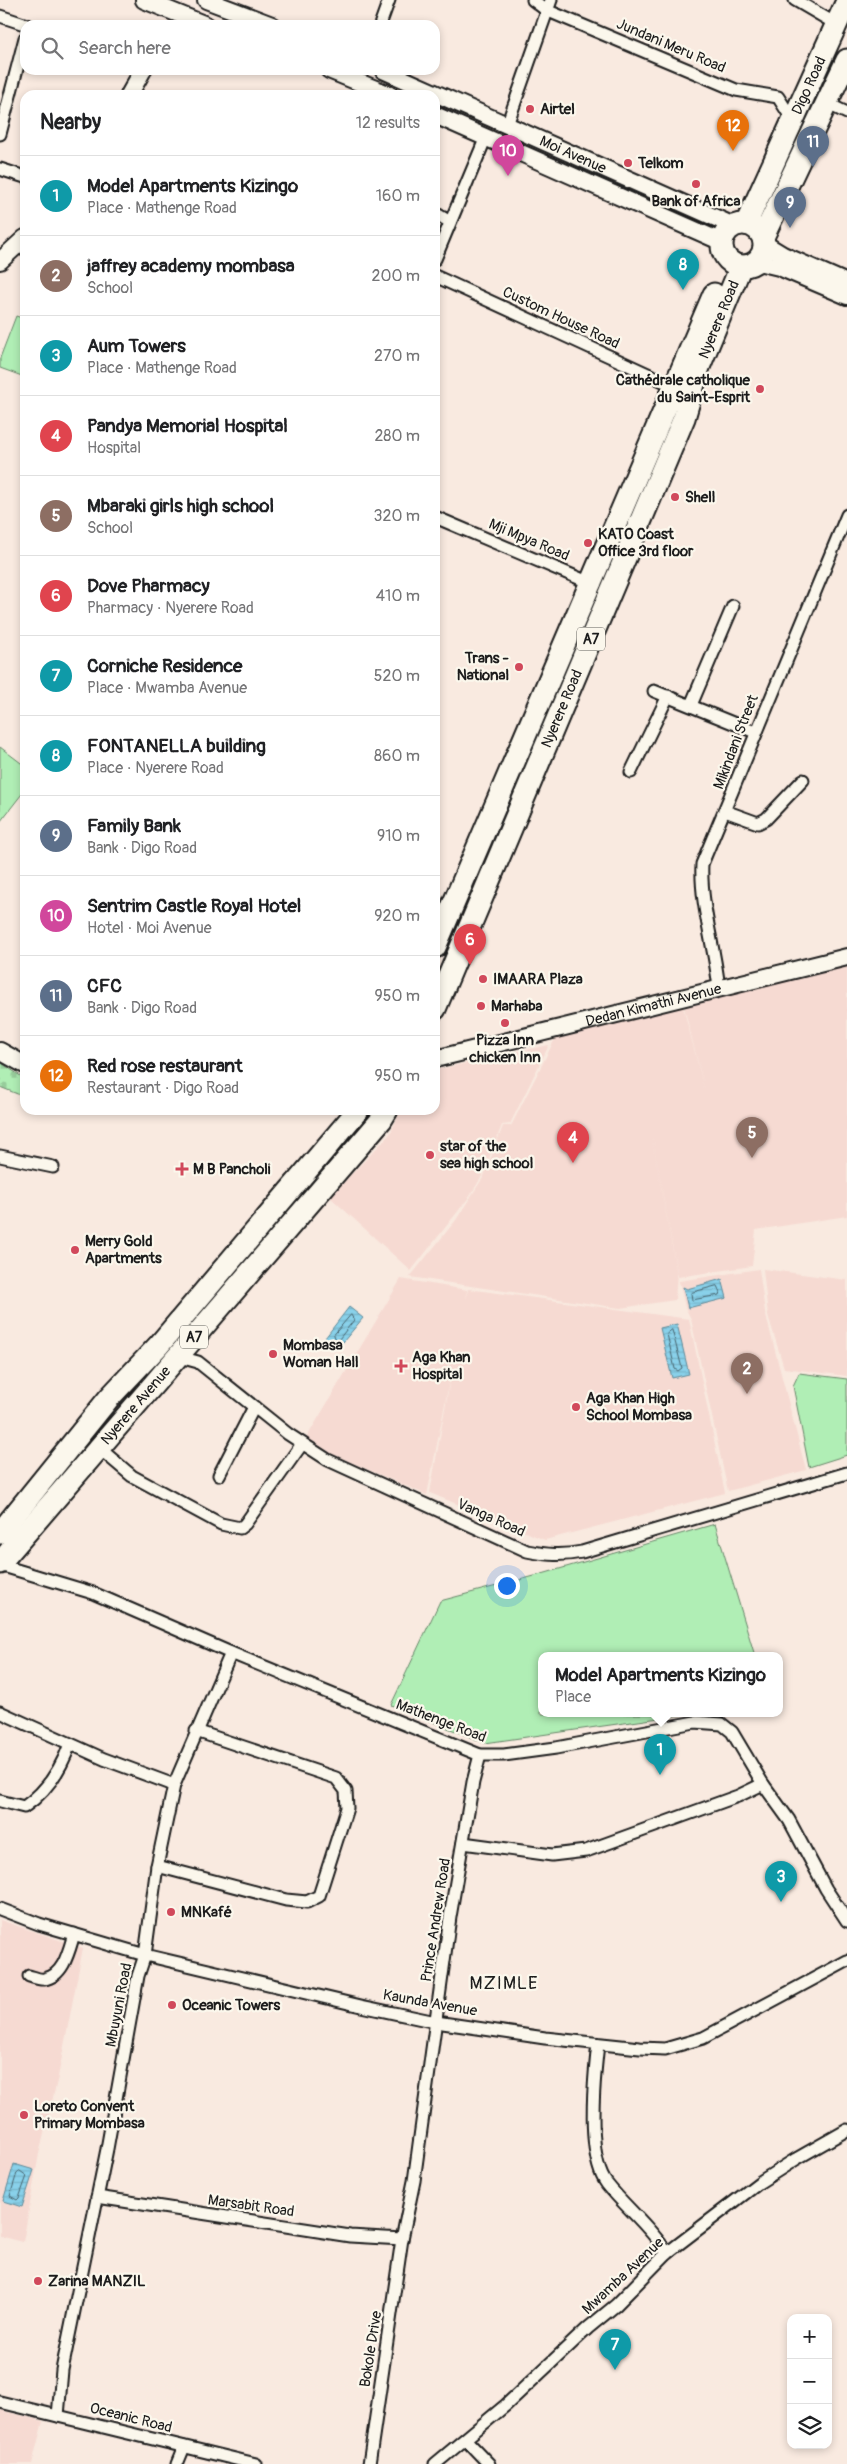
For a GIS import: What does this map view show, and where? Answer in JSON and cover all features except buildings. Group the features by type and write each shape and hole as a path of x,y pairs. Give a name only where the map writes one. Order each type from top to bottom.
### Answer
{"highway":[{"name":"Digo Road","path":"744,245 792,119 847,1"},
{"name":"Digo Road","path":"744,245 826,104 847,60"},
{"name":"Nyerere Road","path":"440,997 684,418 692,364 744,245"},
{"name":"Nyerere Road","path":"440,935 674,386 692,364"},
{"path":"665,408 684,418"},
{"path":"489,820 510,830"},
{"path":"478,846 499,856"},
{"name":"Nyerere Avenue","path":"8,1538 99,1448 168,1351 184,1332 205,1291 354,1115"},
{"name":"Nyerere Avenue","path":"184,1332 222,1305 383,1115"},
{"path":"289,1192 308,1204"},
{"path":"205,1291 222,1305"},
{"name":"Nyerere Avenue","path":"0,1564 8,1538 109,1398 168,1351"}],"main road":[{"path":"200,0 200,20"},
{"path":"206,0 259,20"},
{"path":"151,1 167,18 184,20"},
{"path":"132,90 140,75"},
{"name":"Moi Avenue","path":"395,75 430,90"},
{"path":"368,77 384,90"},
{"name":"Moi Avenue","path":"440,94 479,111 744,245"},
{"path":"469,130 479,111"},
{"name":"Moi Avenue","path":"440,117 744,245"},
{"path":"0,261 20,243"},
{"path":"744,245 782,255 847,282"},
{"path":"744,245 779,267 847,296"},
{"name":"Dedan Kimathi Avenue","path":"440,1059 847,957"},
{"name":"Dedan Kimathi Avenue","path":"440,1047 461,1053"},
{"path":"0,1051 20,1062"}],"street":[{"path":"382,20 389,0"},
{"name":"Jundani Meru Road","path":"534,0 549,5 736,90 778,97 792,119"},
{"path":"795,0 836,24"},
{"path":"507,125 549,5"},
{"path":"0,16 20,23"},
{"path":"0,134 20,57"},
{"path":"826,104 847,113"},
{"path":"440,247 486,137"},
{"path":"0,169 20,175"},
{"path":"440,215 450,222"},
{"name":"Custom House Road","path":"440,278 674,386"},
{"name":"Mikindani Street","path":"719,988 715,950 701,878 702,864 725,811 755,732 847,515"},
{"name":"Mji Mpya Road","path":"440,518 611,591"},
{"path":"691,705 733,606"},
{"path":"654,691 755,732"},
{"path":"631,772 668,696"},
{"path":"725,811 758,823 766,819 803,780"},
{"path":"0,1156 53,1168"},
{"path":"184,1332 198,1362"},
{"name":"Vanga Road","path":"168,1351 198,1362 302,1444 346,1469 527,1551 545,1555 564,1556 582,1552 847,1472"},
{"path":"219,1475 254,1407"},
{"path":"99,1448 132,1476 221,1524 240,1528 245,1524 302,1444"},
{"name":"Mathenge Road","path":"0,1564 93,1593 231,1653 480,1755 504,1755 556,1748 704,1721 722,1724 732,1732 763,1784 789,1820 847,1921"},
{"name":"Mbuyuni Road","path":"58,2416 62,2370 97,2197 138,1976 145,1955 157,1866 174,1785 231,1653"},
{"path":"0,1712 70,1744 174,1785"},
{"path":"157,1866 286,1900 307,1902 319,1896 347,1808 346,1791 336,1778 234,1744 215,1740 196,1732"},
{"path":"0,1801 24,1807 36,1799 64,1761 70,1744"},
{"name":"Prince Andrew Road","path":"402,2239 414,2181 450,1917 473,1782 480,1755"},
{"path":"463,1843 552,1855 586,1852 738,1796 763,1784"},
{"name":"Kaunda Avenue","path":"0,1909 39,1924 145,1955 436,2022 598,2044 665,2049 703,2038 847,1961"},
{"path":"29,1976 44,1979 56,1973 68,1954 74,1934"},
{"path":"598,2044 594,2123 595,2157 599,2170 607,2184 656,2234 667,2253"},
{"name":"Mwamba Avenue","path":"435,2464 466,2440 616,2305 667,2253 760,2182 847,2130"},
{"name":"Marsabit Road","path":"97,2197 350,2236 402,2239"},
{"name":"Bokole Drive","path":"369,2464 402,2239"},
{"name":"Oceanic Road","path":"0,2402 256,2464"},
{"path":"466,2440 489,2464"},
{"path":"177,2464 184,2447"}],"shaded area":[{"path":"847,964 847,1216 756,1230 752,1266 678,1277 650,1126 677,1273 675,1300 620,1308 410,1277 456,1220 484,1176 503,1126 511,1126 557,1035 682,1003 704,1087 683,1003"},
{"name":"star of the sea high school","path":"549,1045 510,1124 502,1125 482,1176 470,1196 411,1271 330,1197 390,1134 399,1115 440,1115 440,1069"},
{"path":"759,1269 765,1312 806,1470 728,1491 691,1319 685,1307 679,1281"},
{"path":"763,1269 847,1280 847,1376 784,1368 768,1315"},
{"name":"Aga Khan High School Mombasa","path":"401,1279 467,1290 466,1299 468,1289 689,1319 725,1493 545,1540 430,1493 453,1363 427,1495 304,1442"},
{"name":"Loreto Convent Primary Mombasa","path":"0,1920 83,1948 58,2077 39,2154 23,2242 0,2236"},
{"path":"0,2410 43,2421 32,2464 0,2464"}],"green space":[{"path":"16,316 20,317 20,375 0,368 0,358"},
{"path":"0,747 20,762 20,796 0,822"},
{"path":"0,1062 20,1076 20,1095 0,1087"},
{"path":"799,1373 847,1379 847,1455 809,1467 793,1386"},
{"path":"715,1524 754,1652 538,1652 538,1717 666,1717 485,1743 391,1705 440,1601 542,1574"}],"water":[{"path":"722,1279 727,1298 688,1308 683,1287 687,1289"},
{"path":"349,1307 363,1318 338,1348 325,1338"},
{"path":"677,1324 689,1374 672,1378 660,1328"},
{"path":"14,2164 34,2170 22,2207 3,2201"}],"place":[{"name":"Airtel","path":"530,109"},
{"name":"Red rose restaurant","path":"733,151"},
{"name":"Telkom","path":"628,163"},
{"name":"CFC","path":"813,167"},
{"name":"Sentrim Castle Royal Hotel","path":"508,176"},
{"name":"Bank of Africa","path":"696,184"},
{"name":"Family Bank","path":"790,228"},
{"name":"FONTANELLA building","path":"683,290"},
{"name":"Cathédrale catholique du Saint-Esprit","path":"760,389"},
{"name":"Shell","path":"675,497"},
{"name":"KATO Coast Office 3rd floor","path":"588,543"},
{"name":"Trans - National","path":"519,667"},
{"name":"Dove Pharmacy","path":"470,965"},
{"name":"IMAARA Plaza","path":"483,979"},
{"name":"Marhaba","path":"481,1006"},
{"name":"Pizza Inn chicken Inn","path":"505,1023"},
{"name":"star of the sea high school","path":"430,1155"},
{"name":"Mbaraki girls high school","path":"752,1158"},
{"name":"Pandya Memorial Hospital","path":"573,1163"},
{"name":"M B Pancholi","path":"182,1169"},
{"name":"Merry Gold Apartments","path":"75,1250"},
{"name":"Mombasa Woman Hall","path":"273,1354"},
{"name":"Aga Khan Hospital","path":"401,1366"},
{"name":"jaffrey academy mombasa","path":"747,1394"},
{"name":"Aga Khan High School Mombasa","path":"576,1407"},
{"name":"Model Apartments Kizingo","path":"660,1775"},
{"name":"Aum Towers","path":"781,1902"},
{"name":"MNKafé","path":"171,1912"},
{"name":"Oceanic Towers","path":"172,2005"},
{"name":"Loreto Convent Primary Mombasa","path":"24,2115"},
{"name":"Zarina MANZIL","path":"38,2281"},
{"name":"Corniche Residence","path":"615,2370"}],"district":[{"name":"MZIMLE","path":"504,1983"}]}
